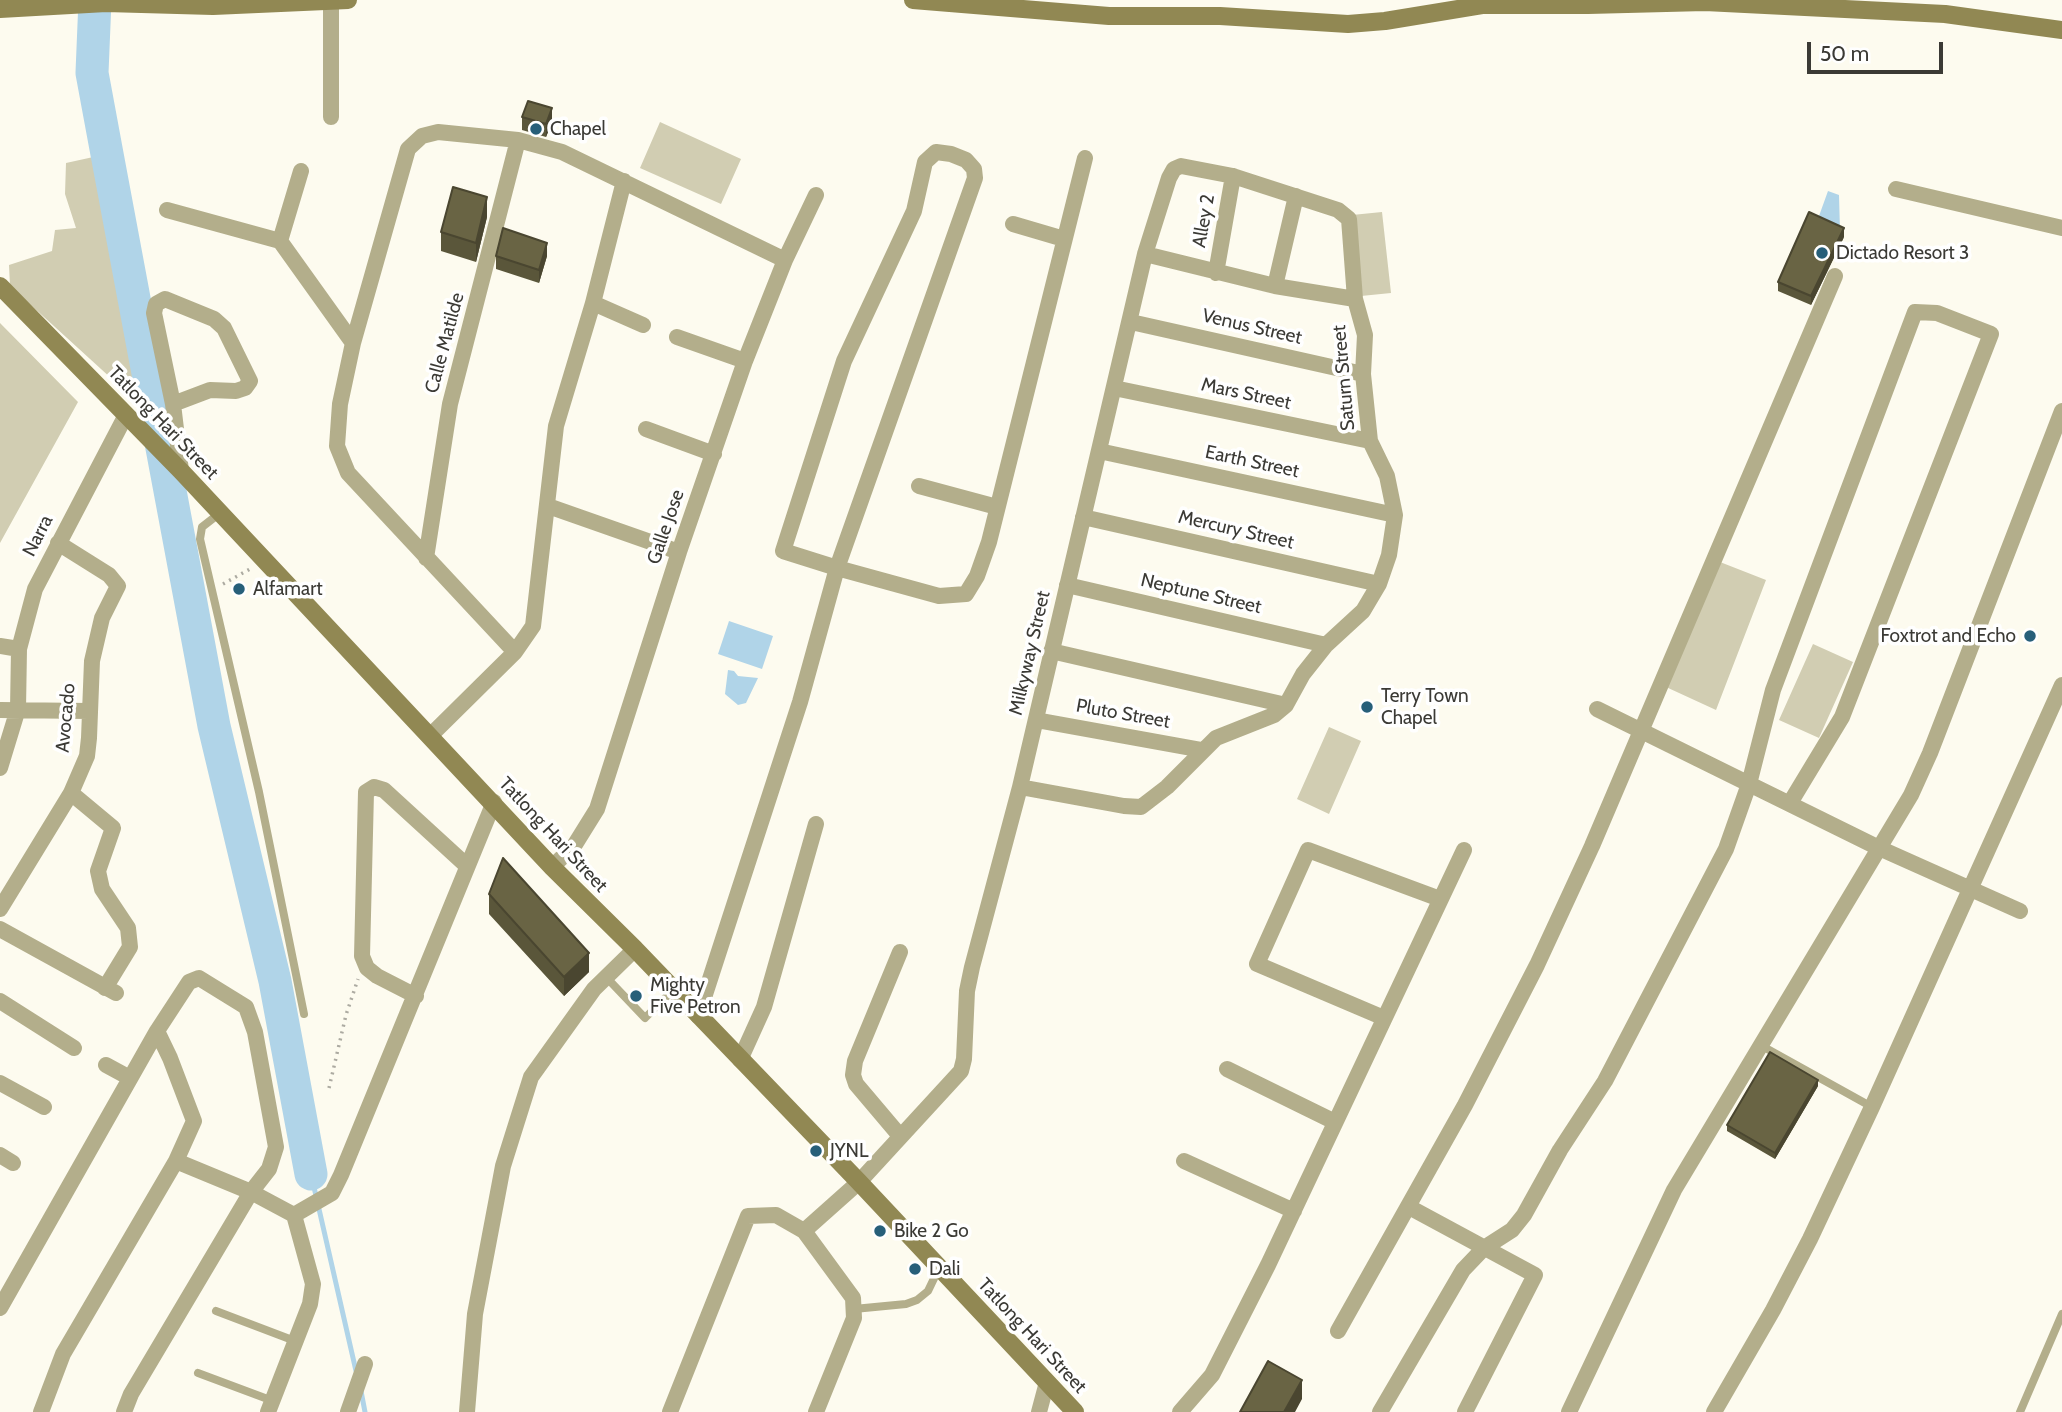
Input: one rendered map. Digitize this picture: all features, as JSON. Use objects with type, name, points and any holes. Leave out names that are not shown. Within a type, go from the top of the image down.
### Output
[{"type":"street","points":[[913,0],[1110,16],[1220,16],[1348,24],[1385,21],[1482,5],[1731,3],[1945,14],[2062,30]]},
{"type":"street","points":[[0,9],[106,3],[213,6],[340,1],[331,117]]},
{"type":"street","points":[[515,652],[348,473],[337,446],[340,404],[353,343],[408,149],[422,136],[438,132],[518,140],[562,152],[785,260]]},
{"type":"street","name":"Calle Matilde","points":[[426,558],[450,404],[518,140]]},
{"type":"street","points":[[698,1016],[800,702],[837,568],[975,178],[974,170],[966,160],[951,154],[936,152],[925,162],[914,211],[844,362],[783,551],[837,568],[939,596],[966,594],[977,576],[997,507],[1084,158]]},
{"type":"street","name":"Milkyway Street","points":[[804,1231],[859,1182],[961,1071],[967,991],[1020,787],[1145,254],[1174,169],[1181,166],[1233,176]]},
{"type":"street","points":[[280,241],[301,171]]},
{"type":"street","points":[[1233,176],[1338,210],[1349,219],[1356,299]]},
{"type":"street","name":"Alley 2","points":[[1216,273],[1233,176]]},
{"type":"street","points":[[430,736],[515,652],[533,626],[556,426],[593,303],[624,181]]},
{"type":"street","points":[[1896,189],[2062,228]]},
{"type":"street","name":"Galle Jose","points":[[552,867],[574,846],[597,808],[679,552],[746,361],[785,260],[816,195]]},
{"type":"street","points":[[1275,286],[1296,196]]},
{"type":"street","points":[[167,210],[280,241],[353,343]]},
{"type":"street","points":[[1013,224],[1064,239]]},
{"type":"street","name":"Saturn Street","points":[[1145,254],[1275,286],[1356,299],[1366,335],[1363,374],[1370,441],[1387,476],[1395,515],[1389,555],[1379,584],[1363,611],[1326,645],[1303,674],[1286,705]]},
{"type":"street","points":[[1338,1331],[1465,1105],[1538,965],[1592,846],[1835,276]]},
{"type":"street","name":"Tatlong Hari Street","points":[[0,286],[220,513],[552,867],[635,949],[859,1182],[1075,1412]]},
{"type":"street","points":[[173,404],[210,390],[236,391],[246,388],[250,381],[224,328],[214,319],[165,299],[156,304],[154,313],[173,404],[174,465]]},
{"type":"street","points":[[593,303],[643,325]]},
{"type":"street","points":[[1380,1412],[1463,1270],[1484,1248],[1512,1230],[1524,1215],[1560,1150],[1605,1081],[1726,849],[1749,784],[1773,690],[1915,312],[1937,313],[1991,334],[1842,717],[1790,803]]},
{"type":"street","name":"Venus Street","points":[[1131,322],[1363,374]]},
{"type":"street","points":[[677,338],[746,361]]},
{"type":"street","name":"Mars Street","points":[[1114,388],[1370,441]]},
{"type":"street","points":[[1569,1412],[1674,1190],[1911,795],[1930,753],[2062,411]]},
{"type":"street","name":"Narra","points":[[0,768],[18,709],[19,649],[35,589],[126,415]]},
{"type":"street","points":[[646,429],[714,454]]},
{"type":"street","name":"Earth Street","points":[[1099,451],[1395,515]]},
{"type":"street","points":[[919,486],[997,507]]},
{"type":"street","points":[[548,506],[679,552]]},
{"type":"street","name":"Mercury Street","points":[[1083,517],[1379,584]]},
{"type":"street","name":"Avocado","points":[[0,909],[71,793],[86,756],[92,661],[102,618],[118,586],[109,575],[58,543]]},
{"type":"street","name":"Neptune Street","points":[[1067,585],[1326,645]]},
{"type":"street","points":[[0,646],[19,649]]},
{"type":"street","points":[[1051,651],[1286,705]]},
{"type":"street","points":[[1714,1412],[1804,1251],[1872,1107],[2062,685]]},
{"type":"street","points":[[1020,787],[1141,807],[1183,772],[1216,738],[1274,715],[1286,705]]},
{"type":"street","points":[[1597,709],[1879,848],[2020,911]]},
{"type":"street","points":[[0,710],[89,711]]},
{"type":"street","name":"Pluto Street","points":[[1036,720],[1202,750]]},
{"type":"street","points":[[416,996],[377,976],[367,968],[362,956],[366,792],[374,787],[384,790],[467,866]]},
{"type":"street","points":[[0,929],[111,990],[130,947],[128,928],[102,888],[98,871],[113,828],[71,793]]},
{"type":"street","points":[[300,1212],[332,1193],[494,803]]},
{"type":"street","points":[[740,1060],[764,1007],[816,824]]},
{"type":"street","points":[[1180,1412],[1213,1375],[1294,1211],[1464,849]]},
{"type":"street","points":[[1384,1018],[1256,964],[1308,850],[1440,899]]},
{"type":"street","points":[[467,1412],[475,1314],[500,1179],[531,1077],[594,989],[635,949]]},
{"type":"street","points":[[900,953],[855,1061],[853,1074],[856,1084],[900,1136]]},
{"type":"street","points":[[0,1308],[157,1031],[189,982],[199,978],[246,1007],[255,1032],[276,1147],[269,1169],[251,1192],[131,1394],[124,1412]]},
{"type":"street","points":[[0,1001],[74,1048]]},
{"type":"street","points":[[41,1412],[63,1354],[176,1161],[194,1121],[157,1031]]},
{"type":"street","points":[[106,1065],[130,1079]]},
{"type":"street","points":[[1227,1069],[1335,1122]]},
{"type":"street","points":[[0,1083],[44,1107]]},
{"type":"street","points":[[176,1161],[300,1212]]},
{"type":"street","points":[[1184,1161],[1294,1211]]},
{"type":"street","points":[[1409,1207],[1535,1275],[1465,1412]]},
{"type":"street","points":[[271,1406],[310,1304],[313,1284],[300,1212]]},
{"type":"street","points":[[670,1412],[748,1216],[776,1214],[804,1231],[853,1298],[854,1318],[816,1412]]},
{"type":"street","points":[[348,1412],[365,1364]]},
{"type":"street","points":[[1039,1412],[1047,1382]]},
{"type":"lane","points":[[220,513],[202,527],[200,539],[259,792],[304,1014]]},
{"type":"lane","points":[[606,977],[645,1018],[673,990]]},
{"type":"lane","points":[[1762,1046],[1872,1107]]},
{"type":"lane","points":[[854,1309],[896,1306],[917,1300],[928,1292],[939,1268]]},
{"type":"lane","points":[[216,1311],[295,1341]]},
{"type":"lane","points":[[2020,1412],[2062,1314]]},
{"type":"lane","points":[[198,1373],[271,1406]]},
{"type":"path","points":[[213,590],[264,560]]},
{"type":"path","points":[[329,1088],[349,1003],[357,979],[367,968]]},
{"type":"shaded area","points":[[660,122],[741,159],[721,204],[640,168]]},
{"type":"shaded area","points":[[107,154],[158,421],[10,286],[9,265],[52,251],[55,230],[76,228],[65,194],[66,163]]},
{"type":"shaded area","points":[[1382,212],[1391,293],[1361,296],[1352,215]]},
{"type":"shaded area","points":[[0,323],[78,402],[0,543]]},
{"type":"shaded area","points":[[1720,562],[1766,580],[1716,710],[1666,687]]},
{"type":"shaded area","points":[[1813,644],[1853,662],[1819,738],[1779,720]]},
{"type":"shaded area","points":[[1329,727],[1361,741],[1329,814],[1297,799]]},
{"type":"water","points":[[1828,191],[1839,195],[1840,231],[1819,216]]},
{"type":"water","points":[[729,621],[773,636],[762,669],[718,654]]},
{"type":"water","points":[[728,670],[734,671],[738,676],[758,678],[746,703],[738,705],[725,694]]},
{"type":"building","points":[[528,101],[552,108],[546,124],[522,117]]},
{"type":"building","points":[[453,187],[487,197],[476,243],[441,232]]},
{"type":"building","points":[[1809,212],[1844,228],[1811,296],[1778,282]]},
{"type":"building","points":[[503,228],[547,243],[539,270],[496,256]]},
{"type":"building","points":[[503,858],[589,953],[564,977],[489,894]]},
{"type":"building","points":[[1770,1052],[1818,1080],[1775,1153],[1727,1125]]},
{"type":"building","points":[[1268,1361],[1302,1380],[1284,1412],[1240,1412]]},
{"type":"waterway","points":[[95,0],[92,73],[214,726],[275,981],[311,1174]]},
{"type":"waterway","points":[[311,1174],[356,1371]]},
{"type":"waterway","points":[[361,1391],[365,1412]]},
{"type":"place","name":"Chapel","points":[[536,129]]},
{"type":"place","name":"Dictado Resort 3","points":[[1822,253]]},
{"type":"place","name":"Alfamart","points":[[239,589]]},
{"type":"place","name":"Foxtrot and Echo","points":[[2030,636]]},
{"type":"place","name":"Terry Town Chapel","points":[[1367,707]]},
{"type":"place","name":"Mighty Five Petron","points":[[636,996]]},
{"type":"place","name":"JYNL","points":[[816,1151]]},
{"type":"place","name":"Bike 2 Go","points":[[880,1231]]},
{"type":"place","name":"Dali","points":[[915,1269]]}]
